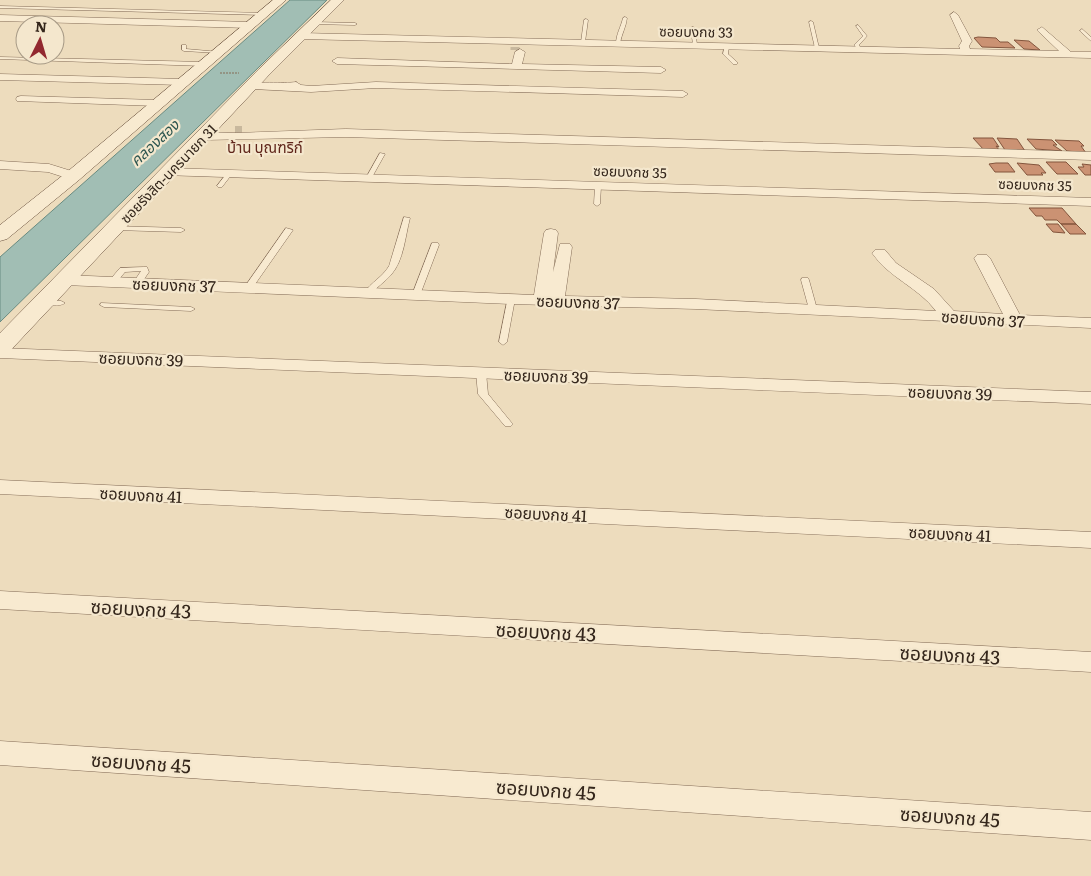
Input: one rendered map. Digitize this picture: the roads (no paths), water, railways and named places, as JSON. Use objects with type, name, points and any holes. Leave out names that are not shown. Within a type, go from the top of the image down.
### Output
[{"type":"street","points":[[0,234],[73,176],[280,0]]},
{"type":"street","name":"ซอยรังสิต-นครนายก 31","points":[[0,347],[52,302],[65,280],[205,133],[249,80],[301,36],[338,0]]},
{"type":"street","points":[[954,15],[967,41],[964,46],[966,52]]},
{"type":"street","points":[[0,18],[206,23],[255,20]]},
{"type":"street","points":[[1042,30],[1068,54]]},
{"type":"street","name":"ซอยบงกช 33","points":[[301,36],[522,47],[583,42],[1091,55]]},
{"type":"street","points":[[516,66],[522,47]]},
{"type":"street","points":[[336,61],[660,70]]},
{"type":"street","points":[[0,77],[182,82]]},
{"type":"street","points":[[249,80],[301,89],[376,85],[683,94]]},
{"type":"street","points":[[21,99],[157,103]]},
{"type":"street","points":[[205,133],[346,133],[1091,156]]},
{"type":"street","points":[[0,165],[49,168],[73,176]]},
{"type":"street","name":"ซอยบงกช 35","points":[[168,172],[1091,202]]},
{"type":"street","points":[[548,300],[551,233]]},
{"type":"street","points":[[548,300],[565,247]]},
{"type":"street","points":[[880,253],[886,264],[913,280],[938,301],[948,315]]},
{"type":"street","points":[[982,258],[1015,320]]},
{"type":"street","name":"ซอยบงกช 37","points":[[65,280],[813,309],[1091,323]]},
{"type":"street","name":"ซอยบงกช 39","points":[[0,353],[1091,398]]},
{"type":"street","name":"ซอยบงกช 41","points":[[0,487],[1091,540]]},
{"type":"street","name":"ซอยบงกช 43","points":[[0,600],[1091,662]]},
{"type":"street","name":"ซอยบงกช 45","points":[[0,753],[1091,826]]},
{"type":"lane","points":[[0,7],[255,20]]},
{"type":"lane","points":[[618,43],[620,30],[624,25],[625,18]]},
{"type":"lane","points":[[583,42],[586,20]]},
{"type":"lane","points":[[811,22],[817,48]]},
{"type":"lane","points":[[314,23],[355,24]]},
{"type":"lane","points":[[858,26],[865,36],[857,42],[856,45],[859,49]]},
{"type":"lane","points":[[693,28],[695,45]]},
{"type":"lane","points":[[1082,30],[1091,40]]},
{"type":"lane","points":[[184,46],[184,50],[218,52]]},
{"type":"lane","points":[[727,46],[725,54],[735,63]]},
{"type":"lane","points":[[0,58],[204,64]]},
{"type":"lane","points":[[369,178],[382,154]]},
{"type":"lane","points":[[220,186],[229,174]]},
{"type":"lane","points":[[597,204],[598,186]]},
{"type":"lane","points":[[368,293],[374,283],[389,273],[393,266],[406,218]]},
{"type":"lane","points":[[115,228],[181,230]]},
{"type":"lane","points":[[248,288],[289,230]]},
{"type":"lane","points":[[416,294],[435,246]]},
{"type":"lane","points":[[805,280],[813,309]]},
{"type":"lane","points":[[503,342],[511,298]]},
{"type":"lane","points":[[104,305],[191,309]]},
{"type":"lane","points":[[482,373],[483,394],[508,424]]},
{"type":"water","name":"คลองสอง","points":[[290,0],[327,0],[0,322],[0,257]]},
{"type":"tunnel","points":[[235,132],[242,132]]},
{"type":"district","name":"บ้าน บุณฑริก์","points":[[265,146]]}]
